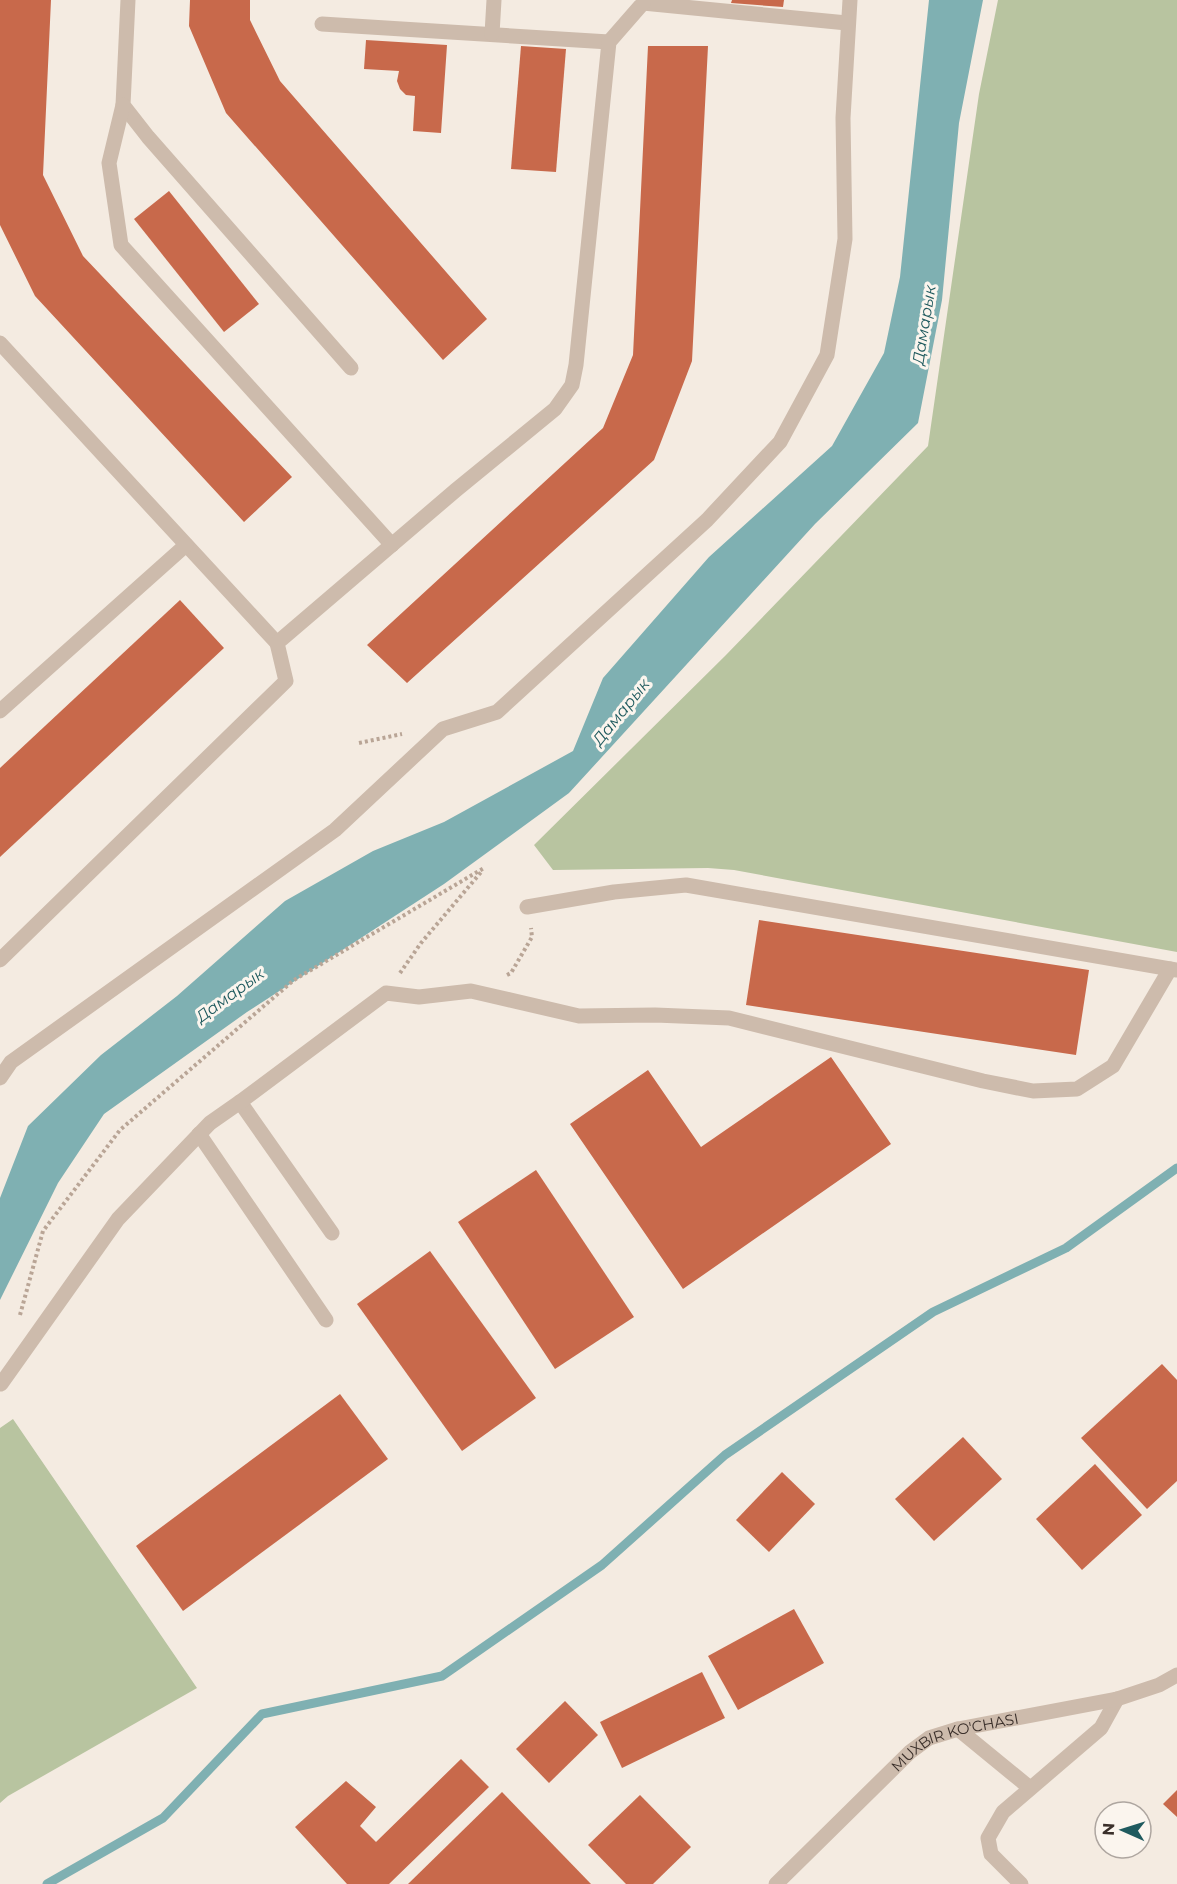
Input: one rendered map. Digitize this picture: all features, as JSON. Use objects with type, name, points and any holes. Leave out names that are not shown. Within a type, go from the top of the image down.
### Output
[{"type":"street","points":[[128,0],[123,105],[109,164],[121,245],[392,545]]},
{"type":"street","points":[[492,34],[494,0]]},
{"type":"street","points":[[0,1078],[11,1062],[335,830],[443,729],[497,712],[707,520],[780,442],[827,355],[845,239],[843,118],[850,0]]},
{"type":"street","points":[[277,643],[555,410],[572,385],[576,365],[609,42],[643,2],[847,23]]},
{"type":"street","points":[[322,24],[609,42]]},
{"type":"street","points":[[123,105],[148,137],[351,368]]},
{"type":"street","points":[[0,343],[277,643],[286,681],[0,960]]},
{"type":"street","points":[[0,711],[186,545]]},
{"type":"street","points":[[1,1384],[118,1219],[199,1134],[210,1123],[386,993],[419,997],[471,991],[579,1016],[655,1015],[729,1018],[983,1081],[1033,1091],[1077,1089],[1113,1066],[1173,970],[686,885],[614,892],[527,907]]},
{"type":"street","points":[[240,1102],[332,1233]]},
{"type":"street","points":[[199,1134],[326,1320]]},
{"type":"street","name":"MUXBIR KO'CHASI","points":[[776,1884],[910,1752],[929,1738],[958,1729],[1118,1699],[1159,1685],[1177,1675]]},
{"type":"street","points":[[1021,1884],[991,1854],[988,1838],[1003,1812],[1101,1728],[1118,1699]]},
{"type":"street","points":[[958,1729],[1030,1788]]},
{"type":"path","points":[[19,1319],[43,1231],[120,1130],[294,980],[484,868],[422,943],[386,993]]},
{"type":"path","points":[[471,991],[511,973],[532,937],[527,907]]},
{"type":"green space","points":[[998,0],[1177,0],[1177,952],[734,870],[708,868],[553,870],[534,845],[725,656],[928,446],[979,94]]},
{"type":"green space","points":[[13,1419],[197,1688],[8,1796],[0,1803],[0,1428]]},
{"type":"water","name":"Дамарык","points":[[929,0],[983,0],[959,123],[942,300],[918,423],[815,524],[569,793],[444,884],[247,1012],[104,1114],[58,1183],[0,1300],[0,1198],[28,1126],[101,1055],[177,996],[285,901],[373,851],[444,822],[573,751],[603,678],[709,557],[832,446],[884,353],[900,277]]},
{"type":"building","points":[[0,0],[51,0],[43,175],[83,256],[292,477],[244,522],[35,296],[0,225]]},
{"type":"building","points":[[190,0],[250,0],[250,20],[280,81],[487,319],[443,360],[226,113],[189,26]]},
{"type":"building","points":[[732,0],[784,0],[783,7],[731,3]]},
{"type":"building","points":[[366,40],[447,45],[441,133],[413,131],[415,96],[406,95],[400,89],[397,81],[399,71],[364,69]]},
{"type":"building","points":[[521,46],[566,49],[556,172],[511,169]]},
{"type":"building","points":[[648,46],[708,46],[692,361],[654,460],[407,683],[367,645],[603,428],[633,355]]},
{"type":"building","points":[[169,191],[259,304],[224,332],[134,219]]},
{"type":"building","points":[[180,600],[224,648],[0,857],[0,768]]},
{"type":"building","points":[[759,920],[1089,970],[1076,1055],[746,1005]]},
{"type":"building","points":[[831,1057],[891,1144],[683,1289],[570,1124],[648,1070],[701,1147]]},
{"type":"building","points":[[536,1170],[634,1317],[555,1369],[458,1222]]},
{"type":"building","points":[[430,1251],[536,1398],[462,1451],[357,1304]]},
{"type":"building","points":[[1162,1364],[1177,1380],[1177,1481],[1147,1509],[1081,1438]]},
{"type":"building","points":[[340,1394],[388,1459],[183,1611],[136,1546]]},
{"type":"building","points":[[963,1437],[1002,1479],[934,1541],[895,1499]]},
{"type":"building","points":[[1095,1464],[1142,1515],[1082,1570],[1036,1519]]},
{"type":"building","points":[[782,1472],[815,1504],[769,1552],[736,1520]]},
{"type":"building","points":[[794,1609],[824,1663],[738,1710],[708,1656]]},
{"type":"building","points":[[702,1672],[725,1718],[622,1768],[600,1722]]},
{"type":"building","points":[[565,1701],[598,1735],[549,1783],[516,1749]]},
{"type":"building","points":[[461,1759],[489,1787],[389,1884],[347,1884],[295,1827],[346,1781],[376,1807],[360,1826],[376,1842]]},
{"type":"building","points":[[1177,1790],[1177,1817],[1163,1804]]},
{"type":"building","points":[[502,1792],[591,1884],[408,1884]]},
{"type":"building","points":[[640,1795],[691,1847],[653,1884],[626,1884],[588,1845]]},
{"type":"waterway","points":[[47,1884],[163,1818],[262,1714],[442,1676],[602,1565],[725,1455],[933,1312],[1066,1248],[1177,1168]]}]
